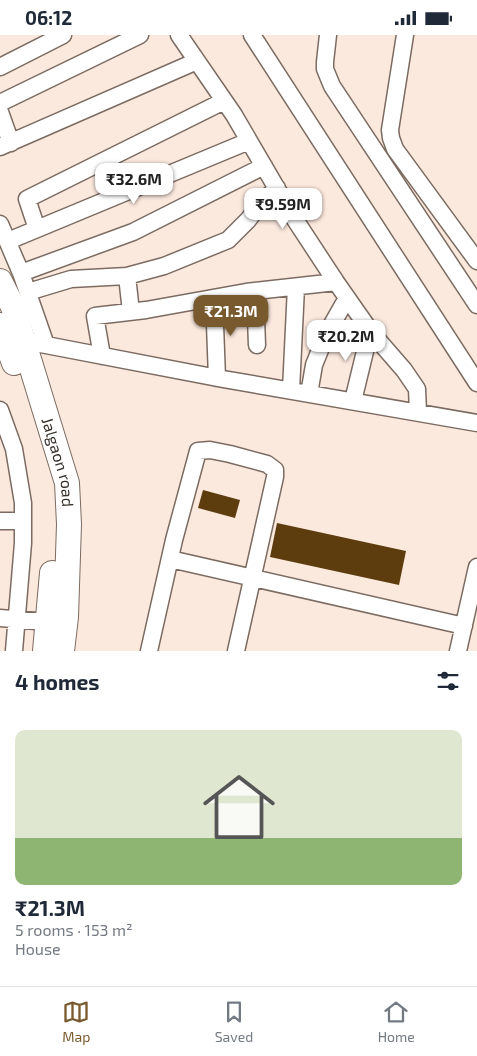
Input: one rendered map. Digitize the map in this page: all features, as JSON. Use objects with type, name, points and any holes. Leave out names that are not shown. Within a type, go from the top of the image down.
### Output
[{"type":"highway","name":"Jalgaon road","points":[[11,277],[13,307],[19,338],[67,483],[69,524],[57,621],[45,651]]},
{"type":"highway","name":"Jalgaon road","points":[[57,621],[62,651]]},
{"type":"street","points":[[0,67],[63,35]]},
{"type":"street","points":[[0,103],[140,35]]},
{"type":"street","points":[[179,35],[224,101],[294,218],[336,282],[371,332],[404,370],[417,389],[418,412]]},
{"type":"street","points":[[252,35],[477,383]]},
{"type":"street","points":[[328,35],[325,69],[332,86],[477,305]]},
{"type":"street","points":[[405,35],[390,130],[391,139],[395,149],[477,261]]},
{"type":"street","points":[[0,112],[5,145],[197,61]]},
{"type":"street","points":[[37,229],[27,199],[224,101]]},
{"type":"street","points":[[8,241],[249,141]]},
{"type":"street","points":[[11,277],[133,232],[264,166]]},
{"type":"street","points":[[28,293],[70,279],[127,276],[164,266],[228,241],[262,202],[277,188]]},
{"type":"street","points":[[0,224],[8,241],[11,277],[28,293]]},
{"type":"street","points":[[127,276],[131,312]]},
{"type":"street","points":[[102,356],[95,316],[131,312],[255,291],[336,282]]},
{"type":"street","points":[[291,391],[296,287]]},
{"type":"street","points":[[255,291],[257,345]]},
{"type":"street","points":[[28,293],[19,338],[217,378],[477,423]]},
{"type":"street","points":[[214,298],[217,378]]},
{"type":"street","points":[[309,394],[314,365],[326,335],[347,298]]},
{"type":"street","points":[[353,401],[371,332]]},
{"type":"street","points":[[0,410],[14,449],[23,503],[14,651]]},
{"type":"street","points":[[149,651],[198,451],[210,450],[230,453],[267,464],[275,470],[236,651]]},
{"type":"street","points":[[0,521],[23,521]]},
{"type":"street","points":[[170,559],[464,627]]},
{"type":"street","points":[[458,651],[477,567]]},
{"type":"street","points":[[0,618],[57,621]]},
{"type":"building","points":[[203,490],[240,500],[235,518],[198,508]]},
{"type":"building","points":[[277,523],[406,551],[399,585],[270,557]]}]
